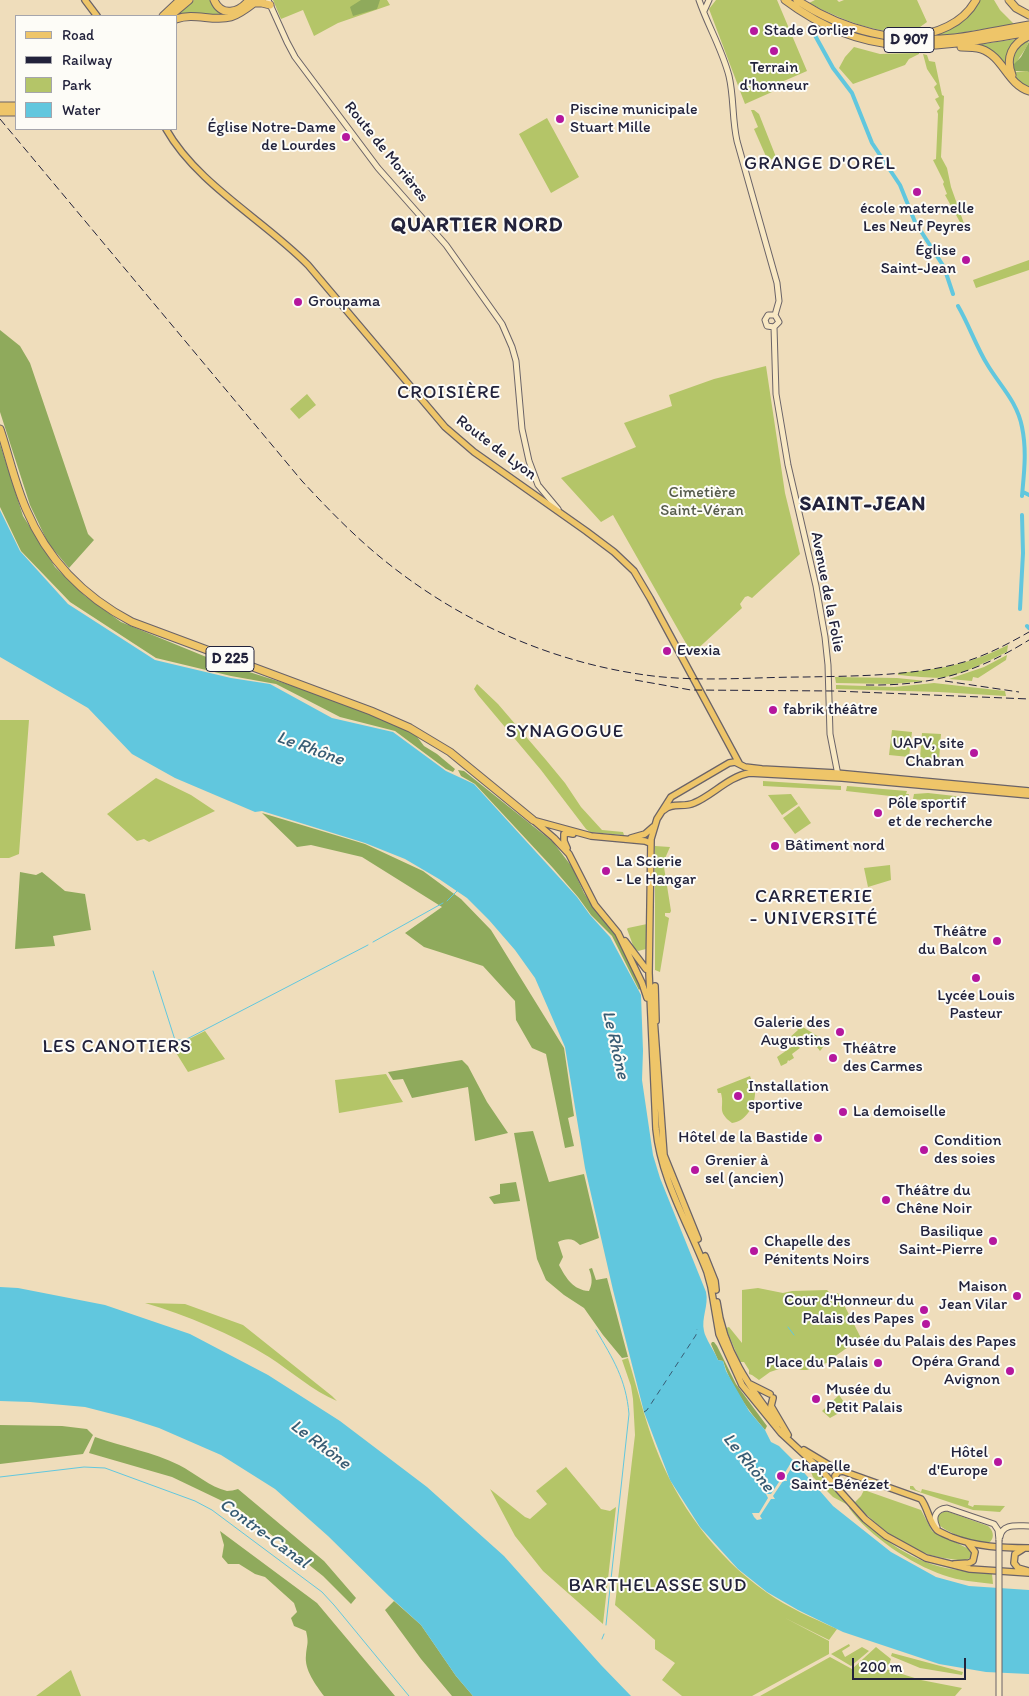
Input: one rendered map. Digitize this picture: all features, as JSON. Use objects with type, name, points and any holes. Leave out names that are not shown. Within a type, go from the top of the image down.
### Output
[{"type":"highway","points":[[171,13],[174,0]]},
{"type":"highway","points":[[171,13],[180,0]]},
{"type":"highway","points":[[171,13],[189,0]]},
{"type":"highway","points":[[214,0],[218,8],[226,12],[238,9],[253,1],[269,3]]},
{"type":"highway","name":"D 907","points":[[785,0],[813,19],[846,34],[886,44],[925,47],[1029,34]]},
{"type":"highway","name":"D 907","points":[[798,0],[835,21],[867,32],[895,38],[930,40],[955,38],[1029,25]]},
{"type":"highway","points":[[867,32],[912,36],[936,31],[956,21],[976,0]]},
{"type":"highway","points":[[1009,0],[1016,8],[1029,15]]},
{"type":"highway","points":[[171,13],[188,16],[230,17],[253,1]]},
{"type":"highway","points":[[1029,34],[1014,47],[1008,64],[1014,79],[1029,90]]},
{"type":"highway","points":[[925,47],[933,49],[960,47],[982,49],[996,59],[1015,83],[1029,90]]},
{"type":"highway","points":[[0,106],[15,106]]},
{"type":"highway","points":[[0,112],[15,112]]},
{"type":"highway","name":"D 225","points":[[0,429],[26,509],[35,529],[60,566],[100,603],[132,622],[371,711],[410,728],[450,752],[534,820]]},
{"type":"main road","points":[[84,0],[97,15]]},
{"type":"main road","points":[[699,0],[723,55],[731,88],[733,126],[777,283],[779,301],[776,315],[779,322],[774,328],[768,326],[765,320],[768,315],[776,315]]},
{"type":"main road","points":[[704,11],[709,0]]},
{"type":"main road","name":"Route de Morières","points":[[269,3],[295,57],[384,175],[442,239],[502,324],[516,361],[523,436],[529,461],[538,485],[562,514]]},
{"type":"main road","name":"Route de Lyon","points":[[167,130],[200,173],[293,250],[308,265],[444,427],[474,452],[609,548],[629,565],[639,577],[743,770],[750,773]]},
{"type":"main road","name":"Avenue de la Folie","points":[[774,328],[776,394],[788,465],[816,586],[826,645],[830,734],[836,773]]},
{"type":"main road","points":[[534,494],[538,485]]},
{"type":"main road","name":"Route de Lyon","points":[[725,736],[731,759],[729,763]]},
{"type":"main road","points":[[1029,795],[959,786],[729,763],[676,792],[666,802],[654,826],[650,844],[651,914],[647,971],[660,1142],[667,1177],[708,1272],[719,1334],[737,1378],[761,1410],[821,1470],[865,1519],[891,1539],[915,1553],[947,1564],[970,1569],[1029,1572]]},
{"type":"main road","points":[[736,778],[742,765]]},
{"type":"main road","points":[[1027,1548],[999,1548],[968,1543],[940,1532],[934,1526],[925,1505],[920,1499],[834,1468],[818,1460],[798,1448],[746,1382],[736,1364],[719,1316],[713,1275],[665,1160],[660,1142],[652,989],[654,838],[660,818],[668,806],[695,803],[736,778],[750,773],[1029,791]]},
{"type":"main road","points":[[829,777],[836,773]]},
{"type":"main road","points":[[836,773],[842,778]]},
{"type":"main road","points":[[679,804],[678,795],[686,788]]},
{"type":"main road","points":[[534,820],[584,834],[645,841],[650,844]]},
{"type":"main road","name":"D 225","points":[[534,820],[569,854],[595,906],[613,926],[622,943]]},
{"type":"main road","points":[[626,839],[642,835],[654,826]]},
{"type":"main road","points":[[569,854],[564,841],[564,834],[581,836],[584,834]]},
{"type":"main road","points":[[591,897],[610,918],[647,971]]},
{"type":"main road","points":[[622,943],[639,970],[643,973],[651,970],[653,962]]},
{"type":"main road","points":[[622,943],[645,990],[651,1017]]},
{"type":"main road","points":[[656,986],[656,1040]]},
{"type":"main road","points":[[746,1382],[772,1396]]},
{"type":"main road","points":[[749,1395],[761,1401]]},
{"type":"main road","points":[[761,1401],[772,1396]]},
{"type":"main road","points":[[772,1396],[770,1404],[772,1409],[788,1435]]},
{"type":"main road","points":[[761,1401],[761,1410]]},
{"type":"main road","points":[[834,1468],[833,1476],[844,1496]]},
{"type":"main road","points":[[836,1482],[836,1475],[843,1471]]},
{"type":"main road","points":[[945,1534],[937,1527],[934,1519],[939,1510],[947,1508],[994,1524],[998,1533],[1000,1696]]},
{"type":"main road","points":[[999,1540],[1004,1528],[1029,1526]]},
{"type":"main road","points":[[947,1564],[969,1563],[973,1561],[975,1552],[968,1543]]},
{"type":"main road","points":[[1027,1548],[1017,1552],[1013,1560],[1018,1568],[1029,1572]]},
{"type":"green space","points":[[194,0],[212,0],[234,14],[226,16],[179,16],[178,13]]},
{"type":"green space","points":[[273,0],[387,0],[390,5],[338,23],[314,36],[303,10],[281,19]]},
{"type":"green space","points":[[361,0],[380,0],[377,9],[353,16],[350,7]]},
{"type":"green space","name":"Stade Gorlier","points":[[716,0],[777,0],[807,71],[770,87],[772,92],[745,104],[709,9]]},
{"type":"green space","points":[[815,0],[837,0],[839,2],[844,0],[917,0],[927,22],[920,27],[919,33],[890,32],[862,26],[835,16],[809,3]]},
{"type":"green space","points":[[978,0],[994,0],[1000,10],[1014,24],[931,36],[940,33]]},
{"type":"green space","points":[[1029,38],[1027,47],[1017,61],[1016,72],[1029,72],[1029,88],[1016,81],[1012,73],[1011,57],[1014,50]]},
{"type":"green space","points":[[1016,39],[1017,41],[1006,66],[977,45]]},
{"type":"green space","points":[[1029,42],[1029,72],[1014,71],[1012,66],[1021,57]]},
{"type":"green space","points":[[854,47],[880,54],[919,54],[909,59],[905,65],[853,84],[839,68],[845,57]]},
{"type":"green space","points":[[923,54],[927,55],[929,61],[935,62],[942,95],[944,96],[941,157],[947,168],[966,233],[945,195],[947,194],[944,182],[933,160],[936,159],[937,111],[940,108],[935,99],[939,97],[934,87],[937,84],[927,69]]},
{"type":"green space","points":[[751,110],[759,114],[776,157],[768,161],[754,129],[758,127]]},
{"type":"green space","points":[[547,118],[579,177],[551,193],[519,134]]},
{"type":"green space","points":[[1029,260],[1029,270],[976,288],[973,280]]},
{"type":"green space","points":[[0,330],[20,346],[30,363],[88,534],[94,540],[69,568],[48,543],[30,505],[0,412]]},
{"type":"green space","name":"Cimetière Saint-Véran","points":[[766,366],[785,493],[800,554],[752,598],[745,597],[740,604],[742,608],[692,654],[613,515],[601,522],[561,478],[636,447],[624,423],[672,406],[669,395],[714,379]]},
{"type":"green space","points":[[307,394],[316,405],[299,419],[290,409]]},
{"type":"green space","points":[[0,444],[23,516],[55,567],[85,596],[121,622],[221,663],[388,720],[415,734],[424,746],[455,769],[453,772],[446,769],[395,731],[340,717],[276,684],[231,676],[156,658],[70,602],[21,551],[0,507]]},
{"type":"green space","points":[[1008,645],[1007,652],[961,673],[935,678],[898,675],[898,673],[941,668],[967,662]]},
{"type":"green space","points":[[1007,655],[1006,660],[978,678],[973,677],[972,681],[949,679],[984,667]]},
{"type":"green space","points":[[835,677],[897,678],[926,681],[891,684],[836,683]]},
{"type":"green space","points":[[934,683],[1005,691],[1006,696],[836,689],[836,685],[894,687]]},
{"type":"green space","points":[[477,684],[498,704],[546,760],[565,783],[581,807],[602,830],[623,832],[624,835],[590,832],[586,829],[541,770],[478,695],[474,689]]},
{"type":"green space","points":[[0,720],[29,720],[19,854],[9,858],[0,858]]},
{"type":"green space","points":[[892,730],[912,732],[909,757],[889,755]]},
{"type":"green space","points":[[922,733],[941,734],[939,760],[920,758]]},
{"type":"green space","points":[[458,770],[464,771],[553,842],[572,867],[593,907],[614,929],[639,982],[641,988],[639,990],[612,936],[591,915],[553,868],[475,784],[461,776]]},
{"type":"green space","points":[[156,778],[191,795],[215,811],[149,842],[144,839],[137,841],[107,814]]},
{"type":"green space","points":[[763,781],[841,786],[841,790],[763,786]]},
{"type":"green space","points":[[847,786],[907,791],[906,794],[909,794],[908,798],[846,791]]},
{"type":"green space","points":[[928,793],[968,798],[966,805],[913,799],[914,794]]},
{"type":"green space","points":[[791,794],[798,804],[782,815],[768,795]]},
{"type":"green space","points":[[799,806],[811,823],[795,834],[783,818]]},
{"type":"green space","points":[[262,813],[365,844],[423,871],[461,899],[491,930],[564,1048],[574,1116],[568,1118],[574,1146],[565,1148],[546,1054],[532,1048],[516,1020],[515,1001],[483,966],[424,947],[405,933],[442,907],[362,857],[311,845],[297,847]]},
{"type":"green space","points":[[655,846],[670,847],[663,863],[661,863],[661,867],[664,867],[671,911],[670,913],[665,913],[665,916],[669,918],[660,972],[655,970]]},
{"type":"green space","points":[[890,865],[891,880],[868,887],[864,868]]},
{"type":"green space","points":[[20,872],[36,875],[42,872],[65,891],[85,894],[91,930],[53,936],[55,946],[15,949]]},
{"type":"green space","points":[[647,924],[646,949],[638,951],[634,948],[627,929]]},
{"type":"green space","points":[[798,1024],[827,1042],[820,1051],[807,1034],[804,1034],[796,1043],[800,1048],[792,1054],[794,1058],[781,1066],[777,1057],[793,1046],[788,1039],[798,1030],[795,1026]]},
{"type":"green space","points":[[205,1031],[225,1059],[188,1072],[170,1043],[185,1041]]},
{"type":"green space","points":[[462,1060],[468,1066],[487,1102],[508,1133],[475,1141],[468,1087],[412,1098],[403,1079],[393,1080],[388,1072]]},
{"type":"green space","points":[[386,1074],[403,1102],[339,1113],[335,1080]]},
{"type":"green space","name":"Installation sportive","points":[[750,1076],[755,1091],[752,1107],[746,1116],[732,1123],[724,1115],[721,1093],[718,1093],[717,1089]]},
{"type":"green space","points":[[533,1131],[549,1182],[584,1174],[599,1238],[580,1245],[570,1239],[558,1242],[563,1257],[559,1265],[574,1286],[583,1290],[589,1291],[591,1285],[589,1269],[592,1268],[596,1280],[607,1278],[628,1357],[622,1358],[584,1308],[546,1280],[537,1259],[514,1133]]},
{"type":"green space","points":[[516,1182],[520,1201],[494,1204],[489,1197],[500,1194],[500,1184]]},
{"type":"green space","points":[[758,1288],[783,1293],[827,1290],[832,1295],[838,1293],[861,1338],[834,1357],[832,1361],[807,1370],[791,1366],[779,1369],[770,1372],[759,1380],[749,1374],[749,1370],[744,1362],[740,1362],[726,1328],[729,1327],[742,1343],[742,1290]]},
{"type":"green space","points":[[145,1303],[185,1304],[243,1325],[337,1401],[319,1392],[269,1357],[240,1341],[192,1319]]},
{"type":"green space","points":[[712,1342],[717,1346],[736,1384],[767,1426],[765,1430],[735,1389],[723,1361],[718,1360],[711,1344]]},
{"type":"green space","points":[[628,1358],[655,1446],[674,1488],[700,1527],[714,1545],[747,1578],[774,1598],[837,1629],[829,1640],[785,1618],[829,1641],[829,1654],[752,1696],[682,1696],[662,1680],[675,1663],[655,1649],[655,1640],[615,1605],[635,1435],[631,1386],[622,1360]]},
{"type":"green space","points":[[839,1395],[848,1408],[830,1418],[822,1411]]},
{"type":"green space","points":[[0,1425],[62,1426],[87,1429],[93,1435],[83,1454],[0,1464]]},
{"type":"green space","points":[[95,1437],[169,1460],[221,1489],[227,1491],[238,1489],[324,1561],[356,1598],[351,1604],[323,1576],[239,1509],[172,1477],[89,1453]]},
{"type":"green space","points":[[806,1459],[848,1505],[833,1497],[813,1477]]},
{"type":"green space","points":[[566,1467],[601,1509],[610,1511],[616,1507],[603,1624],[543,1571],[515,1536],[490,1489],[530,1519],[547,1504],[536,1491]]},
{"type":"green space","points":[[910,1486],[921,1492],[922,1489],[969,1501],[968,1505],[973,1507],[974,1505],[1005,1506],[1000,1512],[973,1510],[910,1489]]},
{"type":"green space","points":[[864,1490],[921,1510],[932,1531],[967,1548],[972,1555],[970,1558],[963,1560],[936,1557],[898,1540],[875,1523],[854,1503]]},
{"type":"green space","points":[[849,1507],[870,1527],[906,1553],[946,1568],[992,1574],[993,1584],[949,1577],[918,1564],[879,1539],[857,1518]]},
{"type":"green space","points":[[946,1511],[988,1526],[993,1534],[992,1540],[990,1542],[978,1542],[946,1530],[936,1520],[938,1515]]},
{"type":"green space","points":[[220,1531],[317,1603],[395,1696],[324,1696],[311,1677],[307,1666],[308,1641],[306,1631],[294,1626],[291,1618],[297,1612],[294,1603],[265,1577],[255,1574],[239,1564],[228,1564],[222,1557],[224,1545]]},
{"type":"green space","points":[[394,1601],[421,1625],[456,1676],[473,1696],[452,1696],[421,1659],[385,1610]]},
{"type":"green space","points":[[849,1644],[850,1646],[842,1651],[845,1657],[862,1647],[869,1651],[851,1666],[831,1654]]},
{"type":"green space","points":[[876,1647],[891,1659],[886,1669],[921,1680],[962,1688],[955,1696],[760,1696],[830,1657],[852,1669]]},
{"type":"green space","points":[[892,1653],[963,1672],[962,1675],[920,1668],[891,1656]]},
{"type":"green space","points":[[71,1670],[81,1696],[36,1696]]},
{"type":"water","name":"Le Rhône","points":[[0,510],[20,551],[68,604],[155,660],[231,678],[270,684],[332,718],[393,732],[446,771],[474,784],[577,897],[610,937],[641,995],[642,1080],[653,1155],[660,1178],[706,1292],[707,1302],[703,1326],[706,1337],[718,1360],[723,1361],[726,1371],[749,1411],[765,1430],[771,1442],[779,1446],[793,1460],[833,1506],[891,1552],[936,1577],[969,1586],[1029,1590],[1029,1674],[986,1672],[939,1664],[843,1632],[767,1592],[738,1569],[700,1527],[670,1480],[644,1412],[585,1168],[565,1047],[535,978],[515,950],[489,920],[467,898],[439,879],[405,859],[365,843],[262,811],[255,812],[175,778],[132,754],[88,708],[0,657]]},
{"type":"water","name":"Le Rhône","points":[[0,1287],[18,1288],[105,1305],[190,1334],[268,1375],[340,1421],[427,1487],[504,1556],[631,1696],[473,1696],[456,1676],[421,1625],[328,1536],[275,1489],[221,1455],[159,1428],[85,1407],[0,1401]]},
{"type":"pier","points":[[794,1458],[796,1460],[786,1477],[787,1481],[783,1481],[773,1496],[775,1499],[771,1499],[760,1516],[762,1519],[757,1520],[752,1513],[759,1513],[768,1498],[766,1494],[771,1494],[781,1479],[778,1474],[784,1474]]},
{"type":"waterway","points":[[812,30],[833,68],[852,93],[872,143],[900,185],[915,222],[944,267],[953,294]]},
{"type":"waterway","points":[[958,306],[983,357],[1012,401],[1020,418],[1025,453],[1022,496]]},
{"type":"waterway","points":[[1023,492],[1029,495]]},
{"type":"waterway","points":[[1020,609],[1023,553],[1022,515]]},
{"type":"waterway","points":[[447,901],[457,891]]},
{"type":"waterway","points":[[373,942],[443,903]]},
{"type":"waterway","points":[[153,971],[175,1040],[185,1040],[368,945]]},
{"type":"waterway","points":[[788,1327],[794,1335]]},
{"type":"waterway","points":[[596,1330],[622,1380],[629,1414],[606,1625]]},
{"type":"waterway","name":"Contre-Canal","points":[[0,1477],[84,1467],[105,1468],[195,1501],[212,1510],[322,1592],[409,1696]]},
{"type":"waterway","points":[[602,1639],[604,1634]]},
{"type":"ferry route","points":[[644,1412],[696,1335],[697,1329]]},
{"type":"railway","points":[[0,119],[302,481],[352,533],[385,561],[415,583],[478,621],[545,651],[581,662],[653,676],[691,679],[865,676],[906,673],[964,662],[997,649],[1029,632]]},
{"type":"railway","points":[[866,685],[911,683],[951,676],[989,662],[1029,640]]},
{"type":"railway","points":[[635,680],[691,690],[835,691],[1029,699]]},
{"type":"railway","points":[[945,681],[1019,692]]},
{"type":"place","name":"Stade Gorlier","points":[[754,31]]},
{"type":"place","name":"Terrain d'honneur","points":[[774,51]]},
{"type":"place","name":"Piscine municipale Stuart Mille","points":[[560,119]]},
{"type":"place","name":"Église Notre-Dame de Lourdes","points":[[346,137]]},
{"type":"place","name":"école maternelle Les Neuf Peyres","points":[[917,192]]},
{"type":"place","name":"Église Saint-Jean","points":[[966,260]]},
{"type":"place","name":"Groupama","points":[[298,302]]},
{"type":"place","name":"Evexia","points":[[667,651]]},
{"type":"place","name":"fabrik théâtre","points":[[773,710]]},
{"type":"place","name":"UAPV, site Chabran","points":[[974,753]]},
{"type":"place","name":"Pôle sportif et de recherche","points":[[878,813]]},
{"type":"place","name":"Bâtiment nord","points":[[775,846]]},
{"type":"place","name":"La Scierie - Le Hangar","points":[[606,871]]},
{"type":"place","name":"Théâtre du Balcon","points":[[997,941]]},
{"type":"place","name":"Lycée Louis Pasteur","points":[[976,978]]},
{"type":"place","name":"Galerie des Augustins","points":[[840,1032]]},
{"type":"place","name":"Théâtre des Carmes","points":[[833,1058]]},
{"type":"place","name":"Installation sportive","points":[[738,1096]]},
{"type":"place","name":"La demoiselle","points":[[843,1112]]},
{"type":"place","name":"Hôtel de la Bastide","points":[[818,1138]]},
{"type":"place","name":"Condition des soies","points":[[924,1150]]},
{"type":"place","name":"Grenier à sel (ancien)","points":[[695,1170]]},
{"type":"place","name":"Théâtre du Chêne Noir","points":[[886,1200]]},
{"type":"place","name":"Basilique Saint-Pierre","points":[[993,1241]]},
{"type":"place","name":"Chapelle des Pénitents Noirs","points":[[754,1251]]},
{"type":"place","name":"Maison Jean Vilar","points":[[1017,1296]]},
{"type":"place","name":"Cour d'Honneur du Palais des Papes","points":[[924,1310]]},
{"type":"place","name":"Musée du Palais des Papes","points":[[926,1324]]},
{"type":"place","name":"Place du Palais","points":[[878,1363]]},
{"type":"place","name":"Opéra Grand Avignon","points":[[1010,1371]]},
{"type":"place","name":"Musée du Petit Palais","points":[[816,1399]]},
{"type":"place","name":"Hôtel d'Europe","points":[[998,1462]]},
{"type":"place","name":"Chapelle Saint-Bénézet","points":[[781,1476]]},
{"type":"district","name":"GRANGE D'OREL","points":[[820,164]]},
{"type":"district","name":"QUARTIER NORD","points":[[477,226]]},
{"type":"district","name":"CROISIÈRE","points":[[449,393]]},
{"type":"district","name":"SAINT-JEAN","points":[[863,505]]},
{"type":"district","name":"SYNAGOGUE","points":[[565,732]]},
{"type":"district","name":"CARRETERIE - UNIVERSITÉ","points":[[814,908]]},
{"type":"district","name":"LES CANOTIERS","points":[[117,1047]]},
{"type":"district","name":"BARTHELASSE SUD","points":[[658,1586]]}]
